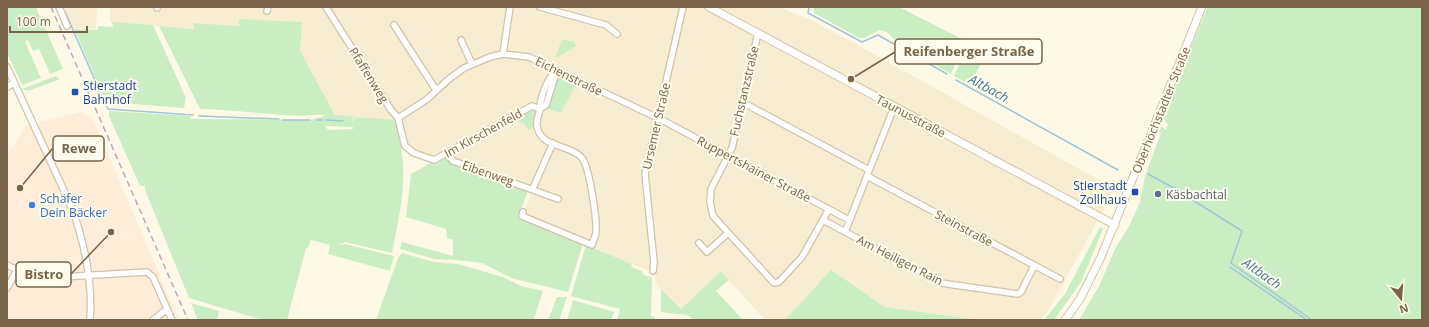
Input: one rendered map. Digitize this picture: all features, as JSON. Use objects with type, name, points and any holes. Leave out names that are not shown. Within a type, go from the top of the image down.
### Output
[{"type":"street","points":[[59,7],[67,26]]},
{"type":"street","name":"Pfaffenweg","points":[[326,7],[391,110],[398,118],[405,146]]},
{"type":"street","points":[[503,54],[510,7]]},
{"type":"street","points":[[540,7],[606,25],[617,34]]},
{"type":"street","name":"Ursemer Straße","points":[[653,271],[654,262],[645,179],[683,7]]},
{"type":"street","name":"Taunusstraße","points":[[709,7],[1115,225]]},
{"type":"street","name":"Oberhöchstadter Straße","points":[[1065,320],[1086,288],[1115,225],[1202,7]]},
{"type":"street","points":[[394,25],[436,90]]},
{"type":"street","name":"Fuchstanzstraße","points":[[758,34],[729,156],[711,189],[710,196],[713,216],[774,283],[779,282],[802,257],[829,209]]},
{"type":"street","points":[[460,40],[472,64]]},
{"type":"street","name":"Eichenstraße","points":[[398,118],[426,100],[453,76],[472,64],[503,54],[529,56],[658,118]]},
{"type":"street","points":[[7,67],[72,208],[84,246],[89,275],[90,320]]},
{"type":"street","points":[[523,212],[522,216],[592,245],[596,234],[594,212],[584,162],[574,152],[542,137],[537,128],[537,118],[540,108],[546,104],[557,69]]},
{"type":"street","points":[[7,87],[14,83]]},
{"type":"street","points":[[742,102],[870,170]]},
{"type":"street","name":"Im Kirschenfeld","points":[[405,146],[409,151],[430,160],[434,160],[532,106],[540,108]]},
{"type":"street","points":[[823,220],[845,232],[894,107]]},
{"type":"street","name":"Ruppertshainer Straße","points":[[658,118],[849,220]]},
{"type":"street","points":[[533,188],[553,143]]},
{"type":"street","name":"Eibenweg","points":[[447,153],[453,161],[533,188],[558,199]]},
{"type":"street","name":"Steinstraße","points":[[868,176],[1060,279]]},
{"type":"street","name":"Am Heiligen Rain","points":[[845,232],[943,284],[1018,294],[1021,292],[1034,266]]},
{"type":"street","points":[[699,243],[707,252],[728,233]]},
{"type":"street","points":[[7,265],[17,270],[44,278],[149,273],[172,320]]},
{"type":"street","points":[[7,288],[17,270]]},
{"type":"street","points":[[154,320],[167,310]]},
{"type":"shaded area","points":[[59,7],[97,7],[96,29],[69,28]]},
{"type":"shaded area","points":[[108,7],[779,7],[813,21],[856,44],[1115,189],[1048,311],[1040,320],[979,320],[885,307],[831,271],[785,320],[765,320],[721,271],[681,309],[656,284],[654,273],[523,218],[522,215],[533,190],[452,161],[447,152],[431,161],[405,146],[400,121],[335,116],[300,51],[239,19],[239,26],[193,23],[194,29],[110,22],[110,8]]},
{"type":"shaded area","points":[[80,112],[92,117],[179,320],[7,320],[7,156],[25,126]]},
{"type":"green space","points":[[7,7],[36,7],[63,69],[50,74],[39,49],[33,51],[28,40],[25,42],[41,78],[22,85],[7,53]]},
{"type":"green space","points":[[814,7],[899,7],[966,41],[951,74],[898,43],[887,32],[879,30],[865,38],[859,38],[814,13]]},
{"type":"green space","points":[[1208,7],[1422,7],[1422,320],[1079,320],[1099,286],[1115,249],[1129,226],[1140,202],[1145,176],[1161,133],[1158,131],[1161,126],[1166,130],[1168,125],[1162,115]]},
{"type":"green space","points":[[239,19],[302,22],[300,51],[335,115],[353,116],[353,126],[354,117],[395,120],[400,139],[403,187],[392,253],[345,242],[338,245],[345,244],[394,256],[390,271],[328,254],[330,245],[311,240],[308,248],[306,248],[287,320],[263,320],[189,298],[145,190],[145,186],[140,186],[109,116],[109,111],[191,116],[190,119],[311,120],[323,117],[324,115],[299,116],[200,109],[159,26],[194,29],[193,23],[239,26]],"holes":[[[325,126],[353,127],[353,129],[328,130]]]},
{"type":"green space","points":[[112,22],[153,25],[186,98],[184,108],[106,102],[74,29],[98,30],[98,26],[113,27]]},
{"type":"green space","points":[[562,39],[574,42],[576,46],[558,57],[556,56]]},
{"type":"green space","points":[[969,43],[987,52],[970,85],[954,76]]},
{"type":"green space","points":[[56,76],[59,78],[58,80],[28,91],[22,89]]},
{"type":"green space","points":[[561,77],[576,84],[561,113],[547,108],[557,81]]},
{"type":"green space","points":[[532,109],[535,111],[533,120],[534,127],[528,130],[524,124],[512,120]]},
{"type":"green space","points":[[446,158],[528,191],[522,207],[522,220],[583,243],[568,292],[511,278],[482,263],[434,259],[400,249],[402,242],[453,256],[453,240],[447,238],[446,229],[406,217],[411,174],[429,164]]},
{"type":"green space","points":[[1100,227],[1103,229],[1081,282],[1054,320],[1044,320],[1065,294]]},
{"type":"green space","points":[[586,245],[632,264],[631,267],[642,271],[644,275],[652,278],[651,316],[655,317],[655,320],[617,320],[620,309],[571,296]]},
{"type":"green space","points":[[402,253],[434,262],[458,264],[503,277],[521,286],[543,291],[534,319],[376,320],[398,258]]},
{"type":"green space","points":[[831,270],[885,307],[979,320],[785,320]]},
{"type":"green space","points":[[721,271],[729,280],[716,291],[743,320],[693,320],[688,315],[661,312],[661,289],[681,309]]},
{"type":"green space","points":[[557,297],[567,297],[559,320],[548,320]]},
{"type":"green space","points":[[573,300],[614,312],[611,320],[567,320]]},
{"type":"green space","points":[[191,303],[219,311],[217,320],[198,320]]},
{"type":"waterway","name":"Altbach","points":[[809,7],[808,13],[862,42],[878,35],[947,74]]},
{"type":"waterway","points":[[66,14],[104,101]]},
{"type":"waterway","name":"Altbach","points":[[956,80],[1118,170]]},
{"type":"waterway","points":[[106,105],[108,109],[193,115]]},
{"type":"waterway","points":[[199,116],[279,119]]},
{"type":"waterway","points":[[283,120],[310,120]]},
{"type":"waterway","points":[[317,120],[322,120]]},
{"type":"waterway","points":[[326,120],[343,121]]},
{"type":"waterway","name":"Altbach","points":[[1148,174],[1185,194]]},
{"type":"waterway","name":"Altbach","points":[[1191,199],[1242,231],[1231,263],[1312,320],[1321,320]]},
{"type":"waterway","name":"Altbach","points":[[1230,267],[1307,320]]},
{"type":"railway","points":[[51,7],[188,320]]},
{"type":"place","name":"Reifenberger Straße","points":[[851,79]]},
{"type":"place","name":"Stierstadt Bahnhof","points":[[75,92]]},
{"type":"place","name":"Rewe","points":[[20,188]]},
{"type":"place","name":"Stierstadt Zollhaus","points":[[1135,192]]},
{"type":"place","name":"Käsbachtal","points":[[1158,194]]},
{"type":"place","name":"Schäfer Dein Bäcker","points":[[32,205]]},
{"type":"place","name":"Bistro","points":[[111,232]]}]
